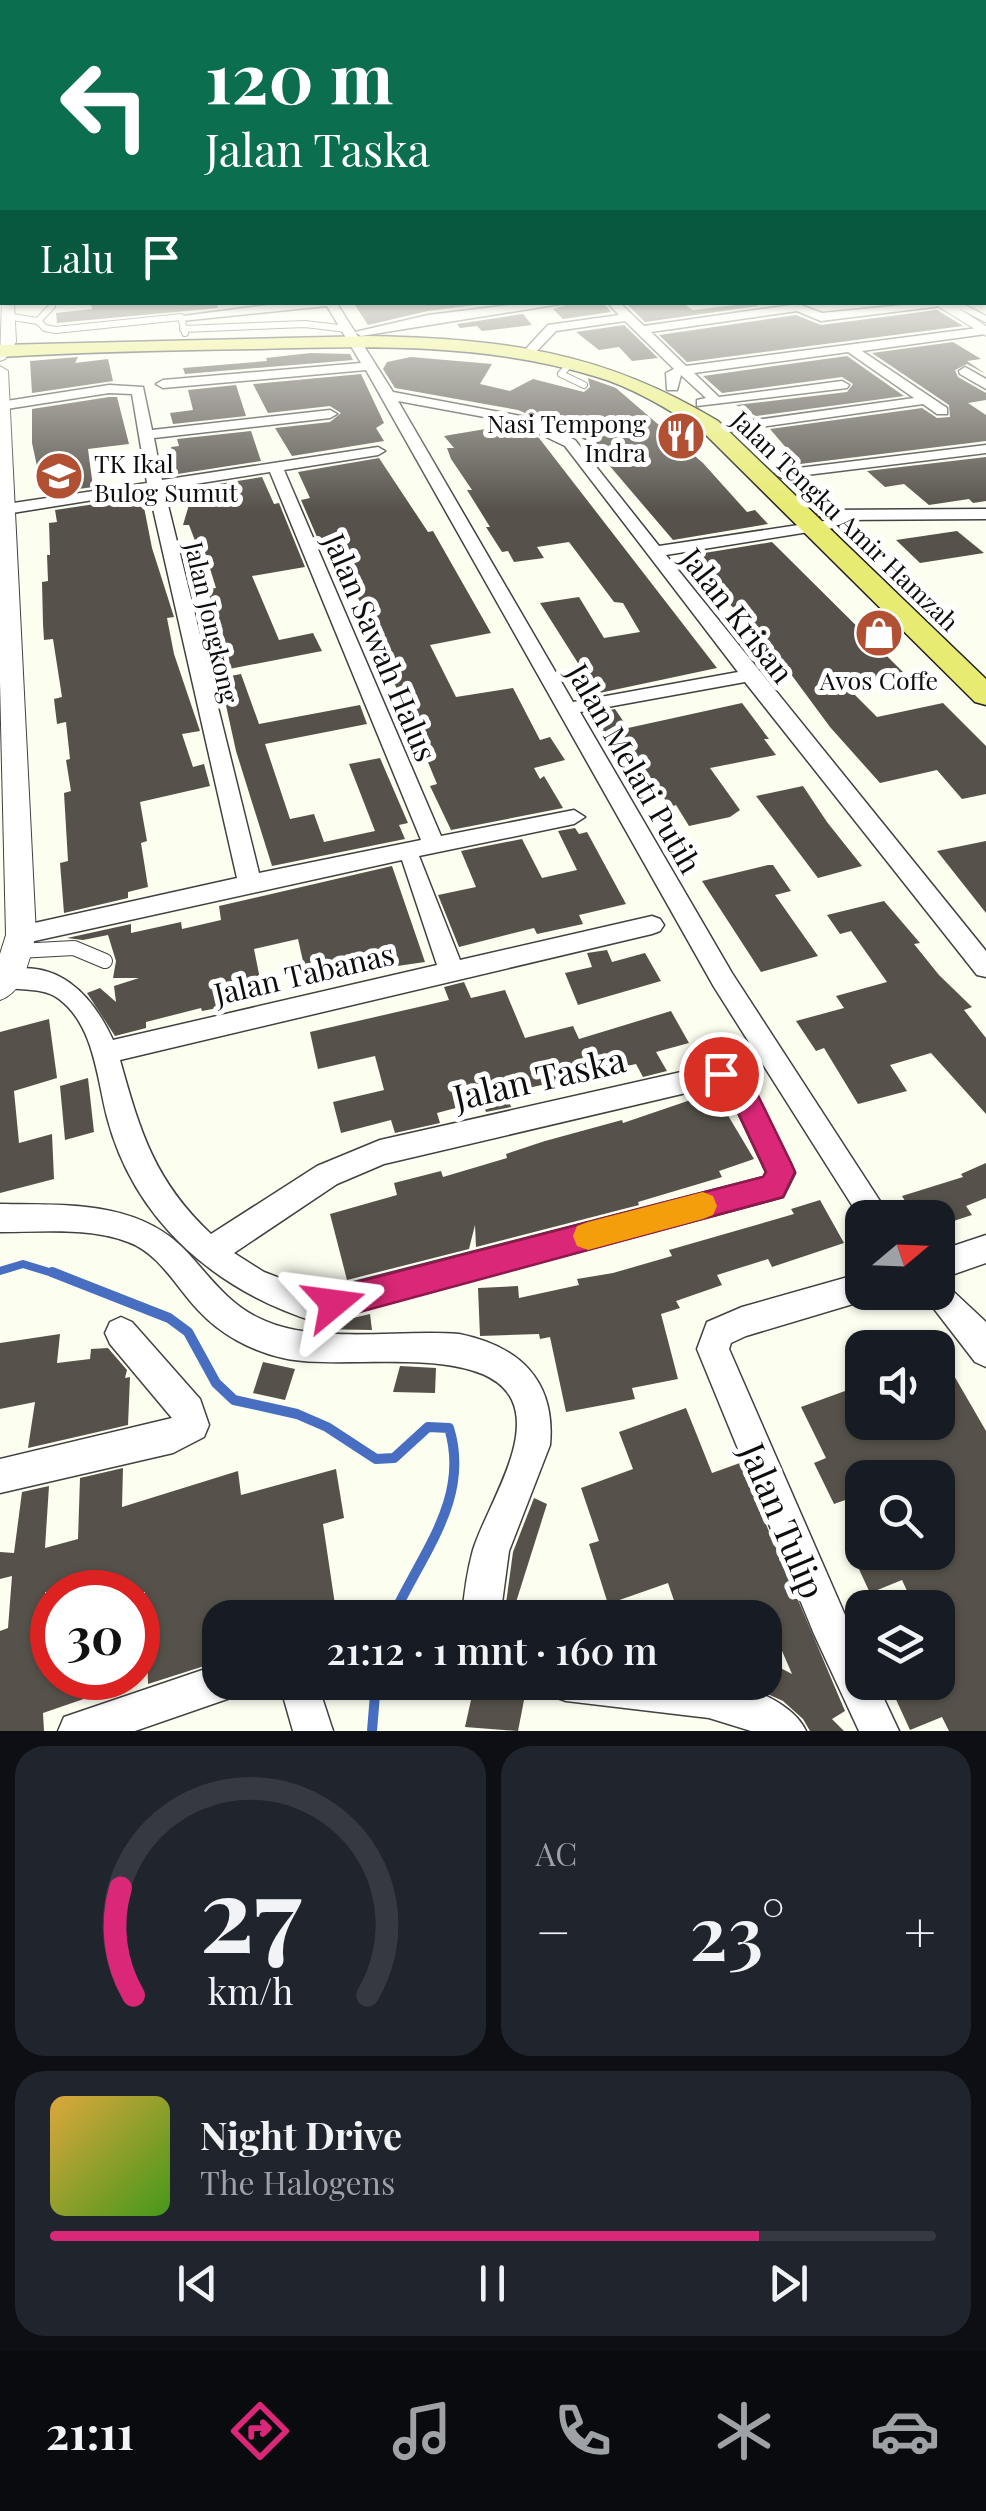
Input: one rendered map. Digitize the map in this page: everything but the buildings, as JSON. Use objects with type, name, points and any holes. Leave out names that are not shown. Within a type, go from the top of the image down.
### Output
[{"type":"main road","name":"Jalan Tengku Amir Hamzah","points":[[528,349],[676,377],[709,402],[782,474],[986,696]]},
{"type":"main road","name":"Jalan Tengku Amir Hamzah","points":[[531,349],[636,385],[686,408],[824,522],[986,671]]},
{"type":"street","points":[[2,349],[10,877],[19,943],[3,984],[53,984],[69,992],[80,1004],[103,1053],[125,1131],[148,1183],[169,1215],[212,1251]]},
{"type":"street","name":"Jalan Melati Putih","points":[[359,349],[566,710],[624,802],[723,980],[866,1200]]},
{"type":"street","points":[[653,349],[676,377],[839,349]]},
{"type":"street","points":[[845,349],[942,411]]},
{"type":"street","points":[[163,384],[367,366]]},
{"type":"street","points":[[966,372],[986,385]]},
{"type":"street","points":[[709,402],[842,386]]},
{"type":"street","name":"Jalan Jongkong","points":[[1,406],[129,387],[138,390],[155,485],[250,883]]},
{"type":"street","name":"Jalan Krisan","points":[[388,395],[521,420],[563,438],[986,968]]},
{"type":"street","points":[[732,426],[925,400]]},
{"type":"street","points":[[144,435],[330,414]]},
{"type":"street","points":[[782,474],[986,449]]},
{"type":"street","points":[[3,521],[155,485],[378,451]]},
{"type":"street","name":"Jalan Sawah Halus","points":[[276,468],[435,847]]},
{"type":"street","points":[[654,552],[824,522],[986,514]]},
{"type":"street","points":[[566,710],[750,675]]},
{"type":"street","points":[[19,943],[250,883],[574,818]]},
{"type":"street","points":[[412,862],[452,972]]},
{"type":"street","name":"Jalan Tabanas","points":[[103,1053],[652,925]]},
{"type":"street","name":"Jalan Taska","points":[[721,1074],[737,1081],[781,1172],[772,1188],[316,1308],[265,1288],[212,1251],[349,1163],[380,1152],[721,1074]]},
{"type":"street","points":[[0,1218],[130,1228],[176,1262],[216,1308],[244,1330],[282,1343],[320,1351],[440,1349],[483,1353],[503,1364],[529,1400],[536,1429],[534,1445],[490,1550],[480,1600]]},
{"type":"street","points":[[955,1259],[986,1249]]},
{"type":"street","name":"Jalan Tulip","points":[[845,1293],[742,1322],[718,1333],[713,1348],[879,1731]]},
{"type":"street","points":[[954,1310],[972,1328],[986,1351]]},
{"type":"street","points":[[0,1476],[172,1436],[192,1424],[188,1411],[121,1333]]},
{"type":"street","points":[[78,1731],[202,1689]]},
{"type":"street","points":[[304,1700],[313,1731]]},
{"type":"street","points":[[716,1700],[786,1731]]},
{"type":"lane","points":[[570,364],[562,374],[584,386]]},
{"type":"lane","points":[[19,943],[70,946],[89,950],[105,961]]},
{"type":"waterway","points":[[0,1271],[23,1264],[59,1275]]},
{"type":"waterway","points":[[52,1272],[169,1318],[188,1332],[216,1383],[234,1400],[297,1414],[327,1427],[376,1459],[394,1458],[428,1427],[449,1428],[454,1454],[448,1502],[440,1526],[402,1600]]},
{"type":"waterway","points":[[372,1731],[375,1700]]},
{"type":"slow traffic","points":[[588,1236],[703,1206]]},
{"type":"place","name":"Nasi Tempong Indra","points":[[681,436]]},
{"type":"place","name":"TK Ikal Bulog Sumut","points":[[59,476]]},
{"type":"place","name":"Avos Coffe","points":[[879,633]]},
{"type":"route","points":[[334,1303],[772,1188],[781,1172],[737,1081],[721,1074]]}]
